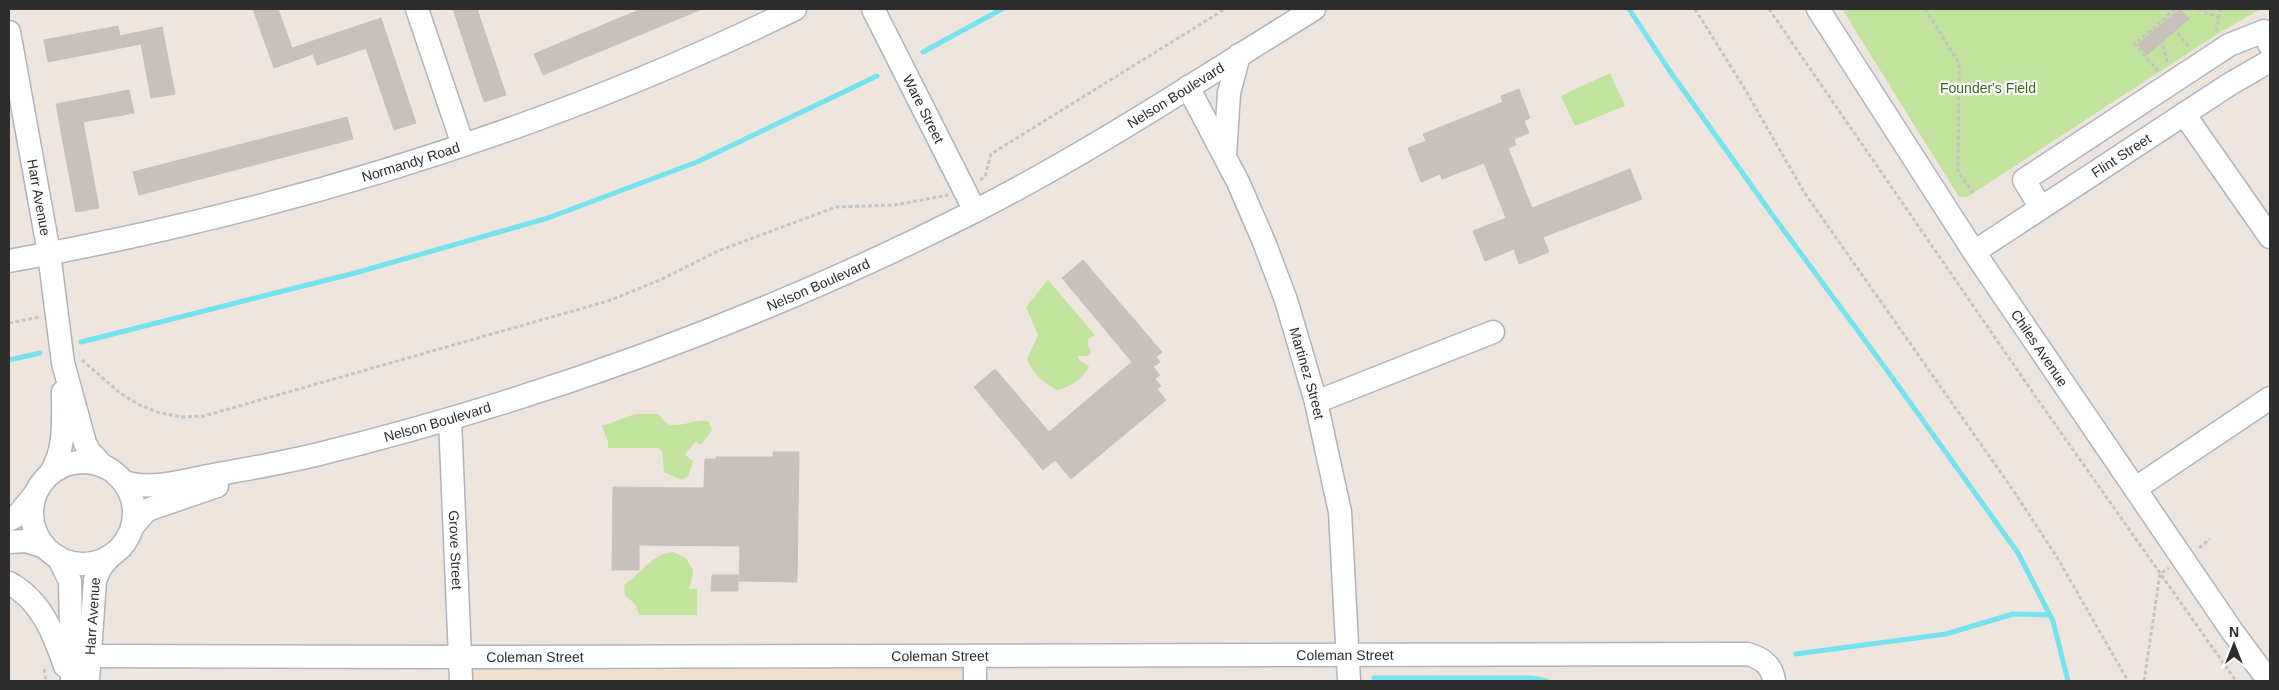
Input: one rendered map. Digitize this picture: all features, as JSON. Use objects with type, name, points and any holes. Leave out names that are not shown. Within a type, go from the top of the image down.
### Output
[{"type":"street","points":[[416,9],[463,145]]},
{"type":"street","name":"Normandy Road","points":[[9,261],[134,237],[280,201],[463,145],[542,117],[649,74],[795,9]]},
{"type":"street","name":"Ware Street","points":[[873,9],[975,211]]},
{"type":"street","name":"Nelson Boulevard","points":[[124,482],[137,485],[157,484],[280,463],[450,419],[595,373],[716,328],[861,266],[975,211],[1084,150],[1314,9]]},
{"type":"street","name":"Chiles Avenue","points":[[1818,9],[1974,252],[2232,631],[2269,681]]},
{"type":"street","points":[[2041,208],[2024,180],[2229,46],[2264,31],[2270,46]]},
{"type":"street","name":"Harr Avenue","points":[[9,32],[49,253],[64,364],[85,443],[103,466]]},
{"type":"street","points":[[1225,156],[1229,92],[1239,55]]},
{"type":"street","name":"Flint Street","points":[[1974,252],[2184,114],[2270,61]]},
{"type":"street","name":"Martinez Street","points":[[1188,87],[1225,156],[1276,271],[1316,402],[1340,512],[1348,681]]},
{"type":"street","points":[[2184,114],[2270,237]]},
{"type":"street","points":[[1316,402],[1493,332]]},
{"type":"street","name":"Harr Avenue","points":[[50,474],[62,445],[64,364]]},
{"type":"street","points":[[2136,488],[2270,398]]},
{"type":"street","name":"Grove Street","points":[[450,419],[461,681]]},
{"type":"street","points":[[9,520],[18,515],[50,474],[71,463],[87,462],[111,470],[124,482],[134,507],[136,534]]},
{"type":"street","name":"Nelson Boulevard","points":[[116,559],[121,546],[136,534],[145,512],[150,509],[280,463]]},
{"type":"street","points":[[36,494],[32,507],[33,522],[37,535],[51,552]]},
{"type":"street","points":[[9,542],[26,541],[70,562],[84,564],[116,559]]},
{"type":"street","name":"Harr Avenue","points":[[51,552],[70,581],[71,681]]},
{"type":"street","name":"Harr Avenue","points":[[88,681],[95,580],[101,567],[116,559]]},
{"type":"street","points":[[9,583],[32,600],[51,628],[71,681]]},
{"type":"street","name":"Coleman Street","points":[[91,656],[1747,654],[1760,658],[1766,664],[1772,671],[1774,681]]},
{"type":"street","points":[[975,656],[975,681]]},
{"type":"path","points":[[60,335],[77,357],[138,404],[157,412],[181,418],[204,416],[608,301],[660,280],[718,251],[836,207],[895,205],[943,197],[985,177],[991,154],[1225,9]]},
{"type":"path","points":[[1695,9],[1743,86],[1804,192],[1941,386],[2033,521],[2058,559],[2128,681]]},
{"type":"path","points":[[1769,9],[2033,393],[2236,681]]},
{"type":"path","points":[[1925,9],[1959,63],[1958,172],[1974,194]]},
{"type":"path","points":[[2160,73],[2135,44],[2175,9]]},
{"type":"path","points":[[2198,9],[2219,18]]},
{"type":"path","points":[[2214,39],[2221,9]]},
{"type":"path","points":[[2165,18],[2193,52]]},
{"type":"path","points":[[2150,30],[2164,48],[2169,68]]},
{"type":"path","points":[[116,559],[133,551],[136,534]]},
{"type":"path","points":[[2144,681],[2160,574],[2210,539]]},
{"type":"shaded area","points":[[975,656],[975,681],[461,681],[461,657]]},
{"type":"green space","name":"Founder's Field","points":[[1842,9],[2261,9],[2222,31],[1967,197],[1959,197]]},
{"type":"green space","points":[[1610,73],[1625,106],[1575,126],[1561,96]]},
{"type":"green space","points":[[1048,280],[1095,335],[1088,339],[1091,352],[1088,356],[1078,356],[1080,361],[1089,366],[1087,370],[1076,381],[1057,390],[1039,377],[1027,359],[1038,335],[1026,307]]},
{"type":"green space","points":[[635,414],[658,414],[665,422],[671,425],[699,421],[709,422],[712,430],[701,445],[695,442],[685,455],[693,461],[688,476],[682,480],[664,472],[662,451],[659,448],[608,448],[608,442],[602,426]]},
{"type":"green space","points":[[673,552],[686,558],[693,570],[688,589],[697,589],[697,615],[639,615],[636,605],[625,595],[624,585],[653,560],[666,553]]},
{"type":"building","points":[[253,9],[278,9],[292,48],[381,18],[416,123],[394,130],[366,48],[317,65],[313,54],[274,68]]},
{"type":"building","points":[[453,9],[477,9],[506,95],[484,102]]},
{"type":"building","points":[[641,9],[702,9],[543,75],[534,54]]},
{"type":"building","points":[[2180,9],[2189,19],[2147,55],[2138,44]]},
{"type":"building","points":[[118,26],[120,36],[162,27],[175,94],[151,98],[141,44],[48,62],[44,40]]},
{"type":"building","points":[[1519,89],[1530,118],[1524,121],[1529,133],[1514,139],[1516,145],[1508,148],[1532,208],[1630,169],[1642,199],[1543,237],[1549,252],[1519,264],[1514,249],[1485,261],[1473,231],[1506,218],[1484,163],[1442,179],[1440,174],[1421,182],[1408,148],[1426,141],[1423,134],[1503,102],[1501,96]]},
{"type":"building","points":[[129,90],[134,113],[83,122],[99,208],[76,212],[56,104]]},
{"type":"building","points":[[347,117],[353,139],[139,195],[133,172]]},
{"type":"building","points":[[1083,260],[1162,352],[1156,357],[1160,362],[1153,367],[1160,375],[1155,379],[1161,386],[1157,389],[1166,400],[1071,479],[1055,460],[1043,470],[974,387],[995,369],[1049,432],[1132,362],[1062,278]]},
{"type":"building","points":[[773,452],[799,452],[797,582],[739,581],[740,546],[639,545],[639,570],[612,570],[613,487],[704,488],[705,459],[716,459],[716,457],[773,457]]},
{"type":"building","points":[[712,575],[738,575],[738,591],[711,591]]},
{"type":"waterway","points":[[923,52],[1002,9]]},
{"type":"waterway","points":[[1629,9],[1669,70],[1771,213],[2018,553],[2053,621],[2068,681]]},
{"type":"waterway","points":[[81,342],[355,273],[548,218],[697,162],[877,76]]},
{"type":"waterway","points":[[9,360],[40,353]]},
{"type":"waterway","points":[[1796,654],[1946,634],[2013,614],[2049,615]]},
{"type":"waterway","points":[[1374,678],[1532,678],[1547,681]]}]
